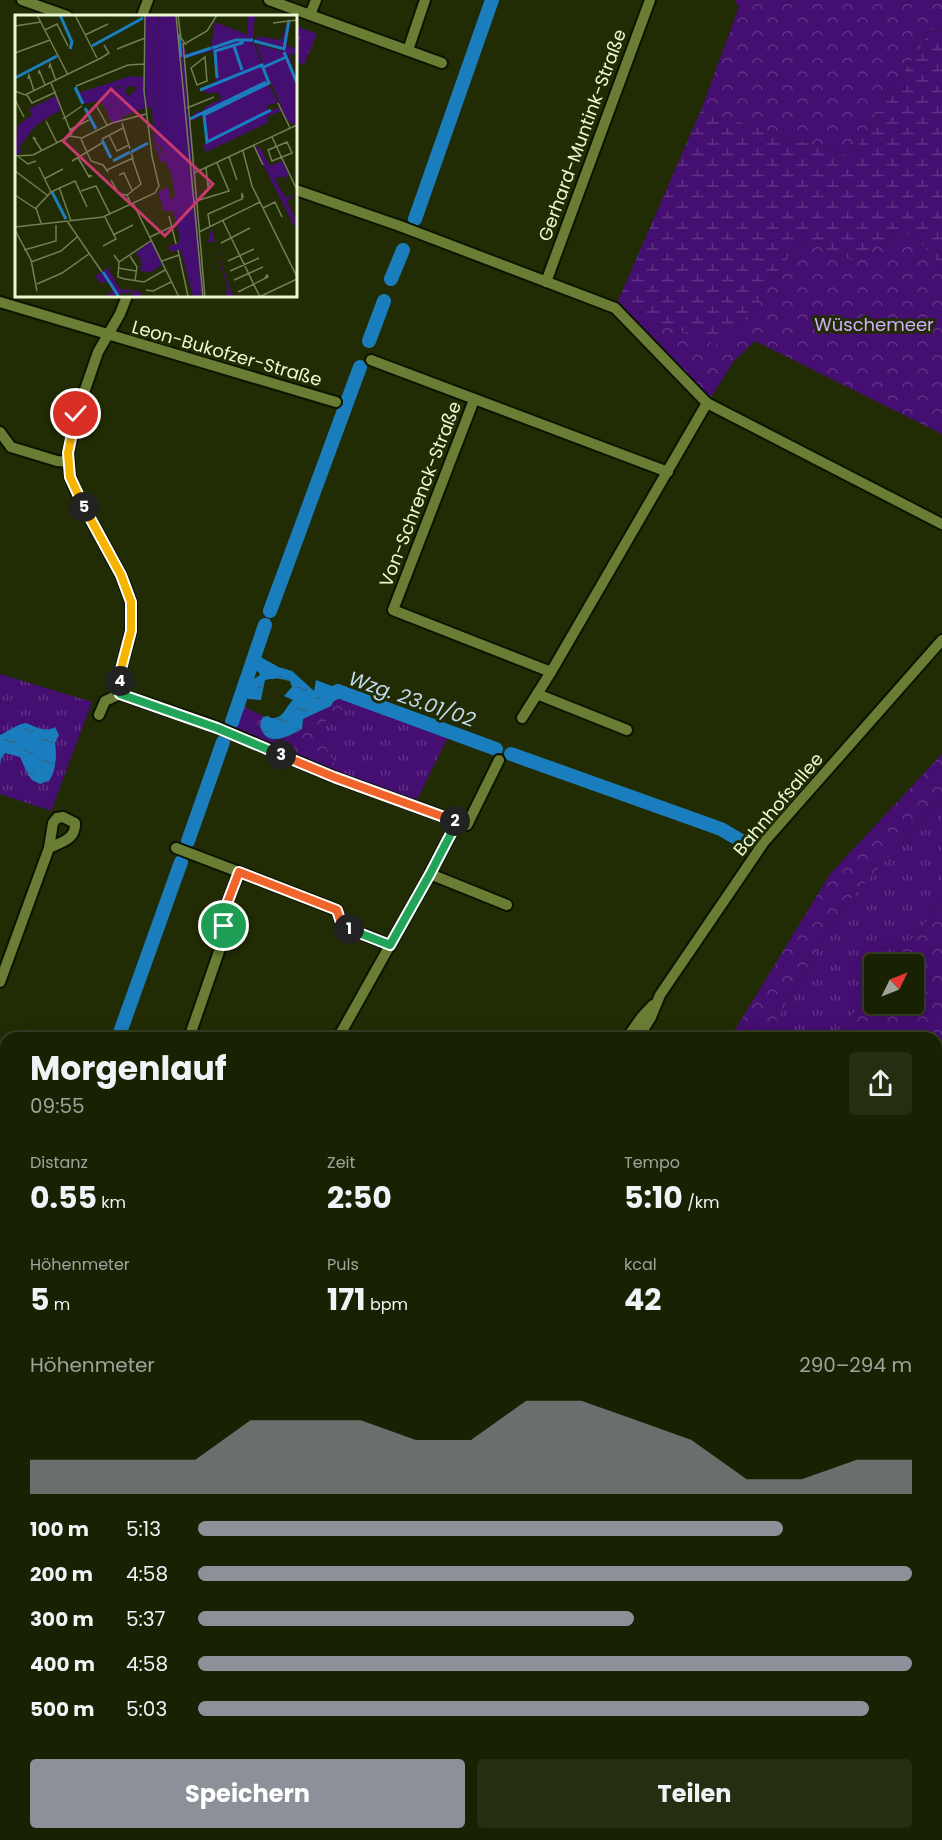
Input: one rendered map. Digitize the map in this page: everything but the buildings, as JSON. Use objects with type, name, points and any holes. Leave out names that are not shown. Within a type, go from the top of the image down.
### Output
[{"type":"street","points":[[22,0],[64,15]]},
{"type":"street","points":[[142,15],[148,0]]},
{"type":"street","points":[[269,0],[442,63]]},
{"type":"street","points":[[310,15],[316,0]]},
{"type":"street","points":[[408,50],[425,0]]},
{"type":"street","name":"Gerhard-Muntink-Straße","points":[[546,282],[650,0]]},
{"type":"street","points":[[297,190],[400,226],[615,308],[707,403],[942,525]]},
{"type":"street","points":[[120,694],[120,673],[131,631],[131,602],[121,575],[70,477],[68,453],[78,410],[98,352],[120,314],[127,297]]},
{"type":"street","name":"Leon-Bukofzer-Straße","points":[[0,302],[336,402]]},
{"type":"street","name":"Von-Schrenck-Straße","points":[[371,360],[668,472]]},
{"type":"street","name":"Von-Schrenck-Straße","points":[[474,400],[393,610],[551,672]]},
{"type":"street","points":[[522,717],[551,672],[707,403]]},
{"type":"street","points":[[0,432],[11,447],[57,461],[69,462]]},
{"type":"street","name":"Bahnhofsallee","points":[[631,1032],[641,1017],[656,1003],[764,842],[942,640]]},
{"type":"street","points":[[99,715],[105,701],[120,694],[217,728],[334,777],[467,825],[499,760]]},
{"type":"street","points":[[537,694],[627,730]]},
{"type":"street","points":[[341,1032],[457,822]]},
{"type":"street","points":[[0,982],[50,848]]},
{"type":"street","points":[[176,848],[337,910],[342,926],[390,945]]},
{"type":"street","points":[[191,1032],[225,934],[223,914],[239,872]]},
{"type":"street","points":[[430,874],[507,905]]},
{"type":"street","name":"Bahnhofsallee","points":[[642,1032],[656,1003]]},
{"type":"green space","points":[[734,0],[942,0],[942,32],[932,28],[851,157],[701,110],[739,7]]},
{"type":"green space","points":[[297,26],[317,34],[304,65],[297,62]]},
{"type":"green space","points":[[932,28],[942,32],[942,266],[912,233],[884,242],[851,260],[801,239],[737,330],[718,345],[615,308],[701,110],[851,157]]},
{"type":"green space","name":"Wüschemeer","points":[[912,233],[942,266],[942,434],[755,341],[734,361],[707,403],[615,308],[737,330],[801,239],[851,260],[884,242]]},
{"type":"green space","points":[[0,674],[92,702],[51,811],[0,794]]},
{"type":"green space","points":[[345,691],[359,698],[316,728],[338,771],[224,725],[237,703],[265,717],[276,740],[302,729],[303,719],[331,706]]},
{"type":"green space","points":[[359,698],[449,735],[414,806],[338,771],[316,728]]},
{"type":"green space","points":[[942,754],[942,797],[840,911],[769,1032],[734,1032],[830,874]]},
{"type":"green space","points":[[942,797],[942,903],[899,954],[864,954],[864,999],[837,1032],[769,1032],[840,911]]},
{"type":"green space","points":[[942,903],[942,1032],[837,1032],[864,999],[864,1014],[924,1014],[924,954],[899,954]]},
{"type":"water","points":[[261,662],[292,671],[314,691],[316,680],[345,691],[334,700],[331,706],[303,719],[302,729],[281,738],[270,738],[261,729],[261,721],[263,717],[275,718],[282,715],[293,700],[284,696],[292,687],[290,681],[275,678],[265,680],[261,700],[248,699],[244,693],[248,690],[246,684],[260,675],[256,666]]},
{"type":"water","points":[[26,723],[44,729],[55,727],[59,735],[55,743],[55,768],[49,781],[40,784],[28,775],[20,757],[5,753],[0,765],[0,735]]},
{"type":"waterway","points":[[415,219],[492,0]]},
{"type":"waterway","points":[[391,279],[403,250]]},
{"type":"waterway","points":[[369,341],[384,301]]},
{"type":"waterway","points":[[270,611],[360,367]]},
{"type":"waterway","points":[[232,722],[265,625]]},
{"type":"waterway","name":"Wzg. 23.01/02","points":[[253,661],[273,672]]},
{"type":"waterway","name":"Wzg. 23.01/02","points":[[327,697],[338,691],[496,749]]},
{"type":"waterway","points":[[188,841],[223,742]]},
{"type":"waterway","name":"Wzg. 23.01/02","points":[[511,754],[721,829],[743,842]]},
{"type":"waterway","points":[[120,1032],[181,862]]},
{"type":"route","points":[[76,414],[68,453],[70,477],[121,575],[131,602],[131,631],[120,673],[120,694],[217,728],[334,777],[457,822],[390,945],[342,926],[337,910],[239,872],[223,914],[224,926]]}]
